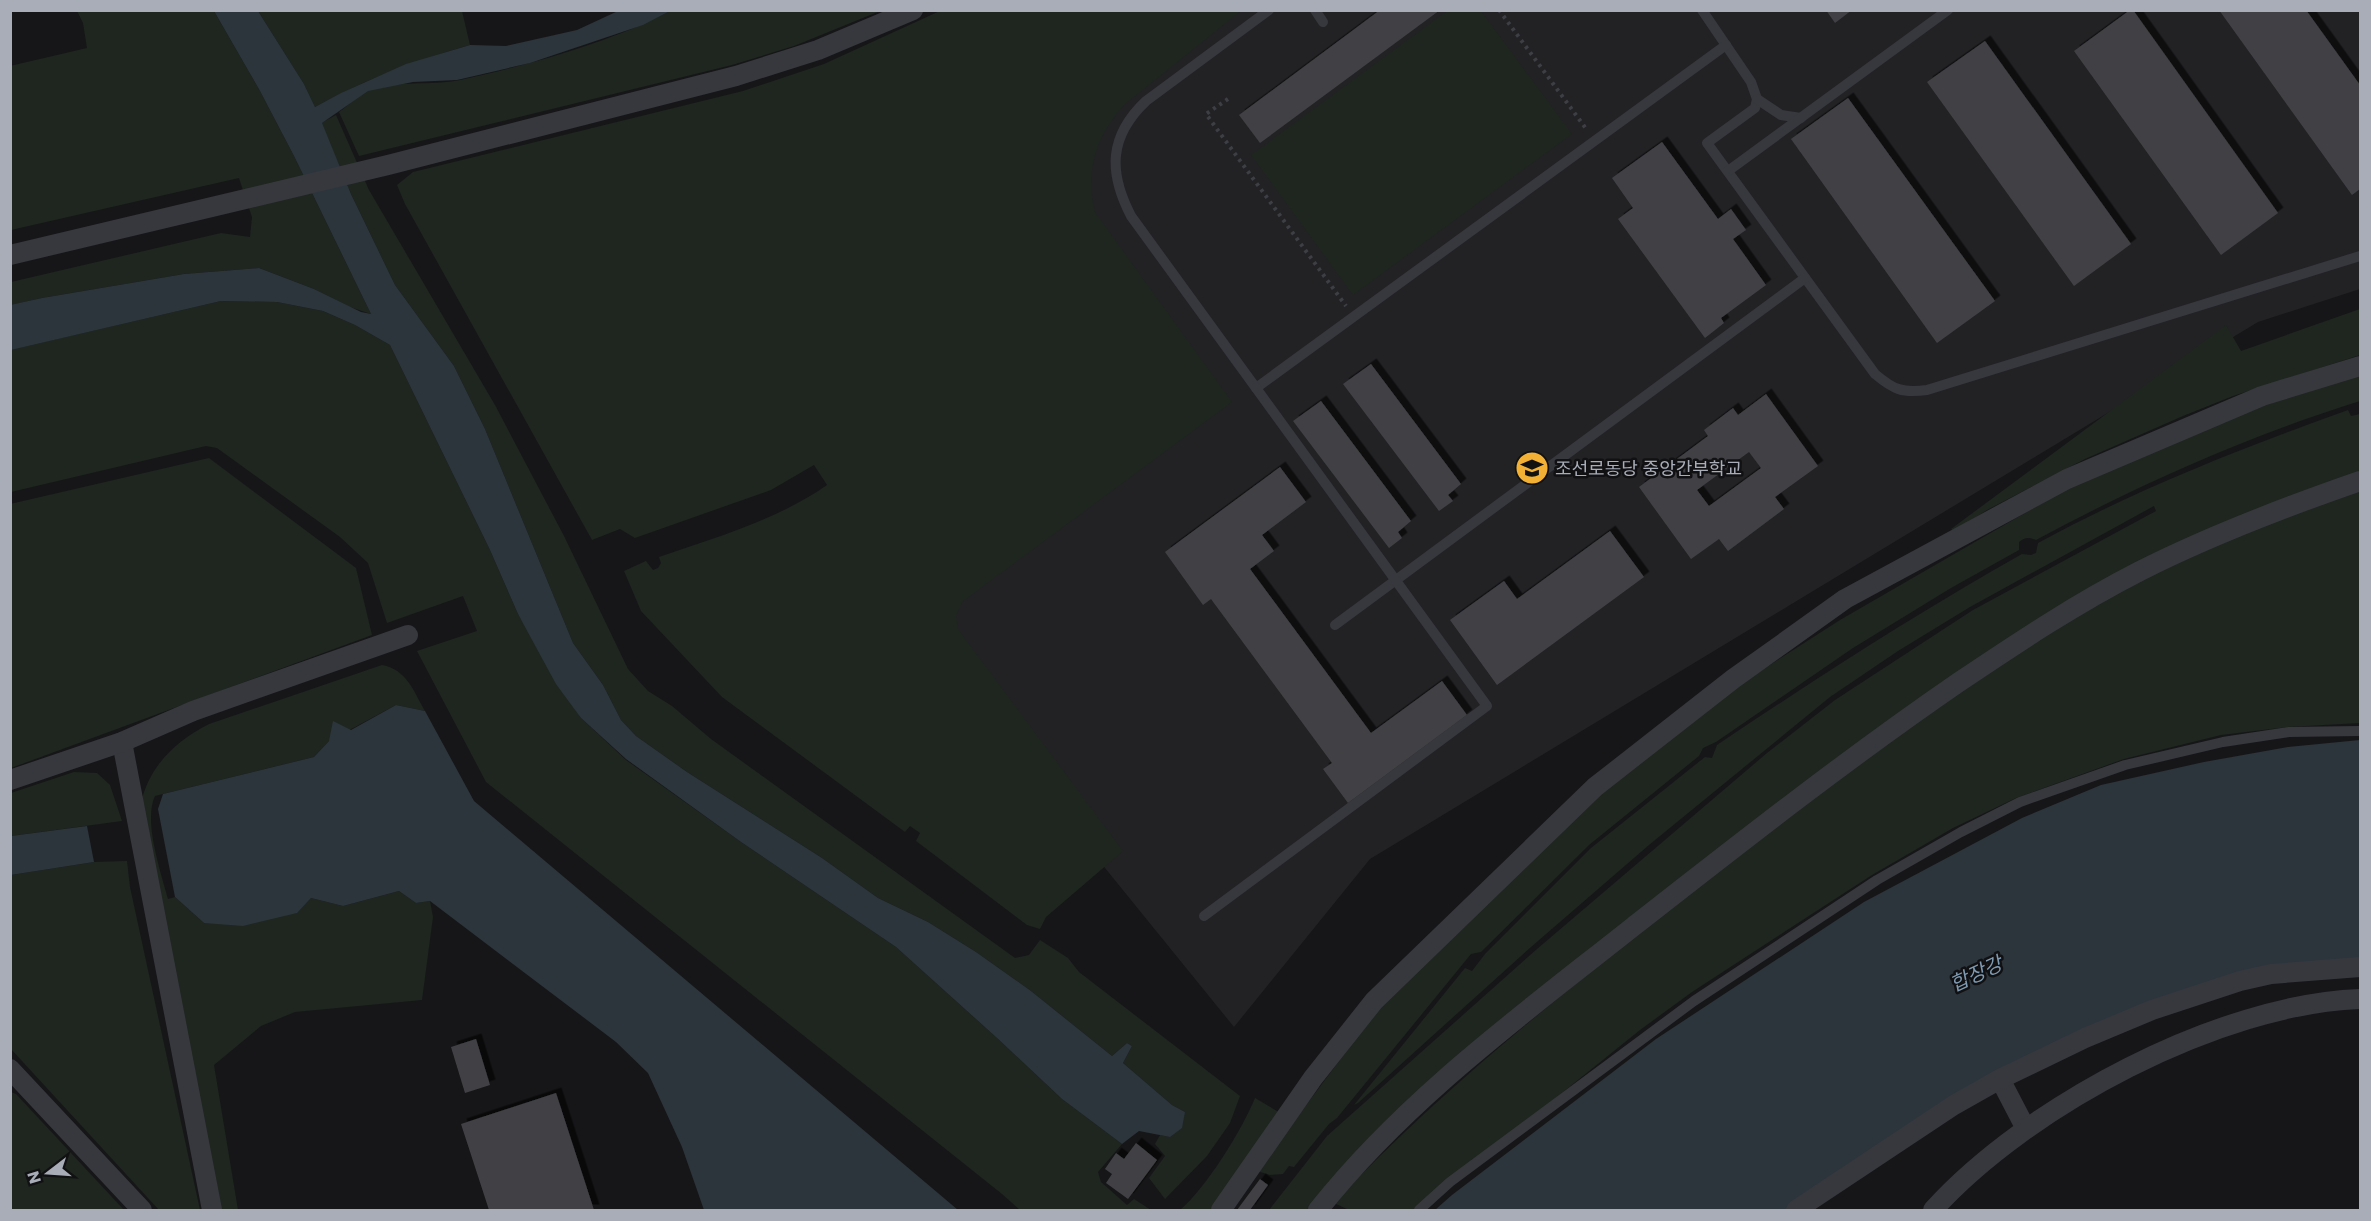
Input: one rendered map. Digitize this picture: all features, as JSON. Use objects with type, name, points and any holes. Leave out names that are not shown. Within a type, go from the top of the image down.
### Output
[{"type":"street","points":[[10,255],[388,165],[736,76],[818,50],[913,10]]},
{"type":"street","points":[[1221,1210],[1313,1078],[1374,1001],[1595,787],[1733,679],[1845,598],[2067,479],[2262,396],[2361,366]]},
{"type":"street","points":[[1318,1210],[1370,1151],[1427,1094],[1521,1015],[1875,740],[2009,648],[2137,572],[2263,515],[2361,481]]},
{"type":"street","points":[[10,780],[122,741],[193,711],[408,635]]},
{"type":"street","points":[[122,741],[212,1210]]},
{"type":"street","points":[[1796,1210],[1935,1117],[2000,1079],[2085,1038],[2207,990],[2271,974],[2361,967]]},
{"type":"street","points":[[1933,1210],[1967,1177],[2026,1129],[2094,1087],[2158,1054],[2218,1028],[2286,1009],[2361,999]]},
{"type":"street","points":[[10,1069],[142,1210]]},
{"type":"street","points":[[2000,1079],[2026,1129]]},
{"type":"lane","points":[[1204,916],[1487,706],[1131,216],[1120,196],[1115,178],[1115,159],[1121,135],[1130,116],[1146,100],[1269,10]]},
{"type":"lane","points":[[1315,10],[1323,22]]},
{"type":"lane","points":[[1702,10],[1751,82],[1757,99],[1755,108],[1707,143],[1875,374],[1890,387],[1908,393],[1927,390],[2361,256]]},
{"type":"lane","points":[[1728,171],[1948,10]]},
{"type":"lane","points":[[1256,388],[1726,45]]},
{"type":"lane","points":[[1757,99],[1781,116],[1801,118]]},
{"type":"lane","points":[[1335,625],[1804,278]]},
{"type":"lane","points":[[1419,1210],[1450,1182],[1694,1001],[1877,880],[1961,832],[2020,802],[2125,765],[2223,742],[2289,732],[2361,731]]},
{"type":"path","points":[[1499,10],[1594,141]]},
{"type":"path","points":[[1228,99],[1206,114],[1354,317]]},
{"type":"shaded area","points":[[942,10],[1241,11],[1124,105],[1106,129],[1100,142],[1095,155],[1091,182],[1095,212],[1232,402],[962,602],[956,616],[958,629],[1123,851],[1046,917],[1040,929],[1027,925],[916,841],[920,833],[910,826],[905,832],[722,697],[641,611],[624,571],[646,561],[653,570],[658,568],[661,563],[659,557],[746,527],[808,497],[827,485],[814,465],[771,490],[635,538],[620,529],[592,540],[405,204],[397,185],[413,172],[743,91],[824,64]]},
{"type":"shaded area","points":[[77,11],[214,11],[294,156],[371,314],[259,268],[184,274],[11,305],[11,282],[221,233],[250,237],[252,217],[239,178],[11,230],[10,66],[87,48],[83,23]]},
{"type":"shaded area","points":[[258,11],[462,11],[470,45],[391,72],[315,107],[304,84]]},
{"type":"shaded area","points":[[670,11],[880,11],[794,46],[732,65],[359,156],[339,112],[369,90],[391,85],[449,82],[513,67],[595,43]]},
{"type":"shaded area","name":"조선로동당 중앙간부학교","points":[[1219,11],[2360,11],[2360,289],[2258,322],[1370,859],[1234,1027],[1002,741],[910,596],[1080,221],[1090,123]]},
{"type":"shaded area","points":[[1447,11],[1481,11],[1572,134],[1353,295],[1251,155]]},
{"type":"shaded area","points":[[336,115],[369,190],[495,405],[564,536],[628,669],[648,691],[672,706],[711,739],[1015,958],[1029,955],[1040,940],[1068,958],[1079,972],[1240,1096],[1230,1123],[1207,1156],[1165,1199],[1149,1178],[1165,1156],[1155,1144],[1160,1135],[1170,1137],[1185,1112],[1172,1105],[1123,1063],[1132,1046],[1127,1043],[1112,1056],[1031,991],[976,952],[928,922],[878,898],[822,858],[687,772],[636,736],[621,720],[603,685],[573,643],[485,429],[454,366],[395,285],[351,194],[321,123]]},
{"type":"shaded area","points":[[221,301],[277,302],[323,311],[355,325],[390,345],[490,550],[518,614],[581,718],[626,760],[741,842],[896,947],[1062,1099],[1122,1144],[1098,1172],[1101,1182],[1127,1205],[1134,1199],[1151,1210],[1020,1210],[486,782],[417,651],[477,631],[463,596],[387,623],[368,563],[340,537],[217,448],[206,446],[11,492],[10,350]]},
{"type":"shaded area","points":[[2360,309],[2360,355],[2233,396],[2183,416],[2085,459],[1987,510],[1954,531],[1951,529],[2226,325],[2241,351]]},
{"type":"shaded area","points":[[2360,372],[2360,401],[2277,430],[2195,463],[2036,540],[2023,539],[2019,542],[2019,550],[1951,588],[1853,648],[1716,742],[1703,748],[1699,756],[1589,845],[1481,952],[1471,954],[1294,1167],[1289,1166],[1283,1174],[1270,1175],[1257,1171],[1378,1009],[1560,829],[1664,741],[1737,686],[1840,620],[2077,483],[2212,423]]},
{"type":"shaded area","points":[[2348,410],[2351,416],[2360,414],[2360,474],[2132,567],[1724,845],[1310,1210],[1269,1210],[1327,1136],[1537,949],[1767,753],[1835,700],[1973,610],[2156,511],[2154,506],[1970,607],[1898,651],[1830,697],[1649,845],[1354,1105],[1465,968],[1472,971],[1485,954],[1591,848],[1705,757],[1712,758],[1717,745],[1944,599],[2022,554],[2036,553],[2038,543],[2075,523],[2190,470]]},
{"type":"shaded area","points":[[209,458],[356,568],[372,635],[11,768],[10,504]]},
{"type":"shaded area","points":[[2360,489],[2360,723],[2288,727],[2221,735],[2124,759],[2016,798],[1953,828],[1872,875],[1692,992],[1640,1030],[1449,1184],[1422,1210],[1349,1210],[1334,1203],[1450,1090],[1573,986],[1759,838],[1935,710],[2064,624],[2144,578],[2224,541]]},
{"type":"shaded area","points":[[382,665],[398,671],[403,676],[425,711],[396,705],[329,741],[314,757],[155,796],[152,806],[152,832],[168,899],[175,897],[204,923],[296,913],[311,898],[343,906],[399,891],[416,903],[430,901],[433,917],[422,1000],[295,1012],[261,1026],[214,1065],[238,1210],[218,1210],[140,808],[144,794],[149,781],[164,758],[196,731],[209,724]]},
{"type":"shaded area","points":[[74,772],[97,773],[110,785],[122,821],[11,836],[11,793]]},
{"type":"shaded area","points":[[127,861],[130,887],[200,1210],[159,1210],[11,1049],[11,875],[94,862]]},
{"type":"shaded area","points":[[11,1092],[16,1094],[124,1210],[11,1210]]},
{"type":"shaded area","points":[[1255,1098],[1282,1114],[1213,1210],[1180,1210],[1201,1188],[1222,1158]]},
{"type":"water","points":[[214,11],[258,11],[304,84],[315,107],[406,64],[470,45],[506,46],[577,30],[618,11],[670,11],[643,25],[530,63],[457,80],[413,82],[368,91],[322,123],[351,194],[395,285],[454,366],[485,429],[573,643],[603,685],[621,720],[636,736],[687,772],[822,858],[878,898],[928,922],[976,952],[1031,991],[1112,1056],[1127,1043],[1132,1046],[1123,1063],[1172,1105],[1185,1112],[1182,1128],[1170,1137],[1139,1131],[1122,1144],[1062,1099],[896,947],[741,842],[626,759],[581,718],[556,684],[518,614],[490,550],[390,345],[355,325],[323,311],[277,302],[221,301],[11,350],[10,305],[184,274],[259,268],[314,289],[361,312],[371,314],[294,156]]},
{"type":"water","points":[[396,705],[425,711],[474,801],[958,1210],[704,1210],[682,1147],[648,1073],[616,1042],[430,901],[416,903],[399,891],[343,906],[311,898],[297,913],[243,926],[204,923],[175,897],[158,809],[163,794],[314,757],[329,741],[333,721],[351,730]]},
{"type":"water","name":"합장강","points":[[2360,740],[2360,963],[2329,964],[2070,1042],[1788,1210],[1435,1210],[1656,1039],[1864,902],[2022,818],[2101,785],[2204,762],[2288,747]]},
{"type":"water","points":[[87,826],[94,862],[11,875],[11,836]]},
{"type":"building","points":[[1380,10],[1440,10],[1260,143],[1239,115]]},
{"type":"building","points":[[1826,10],[1852,10],[1835,23]]},
{"type":"building","points":[[2133,10],[2278,213],[2221,255],[2074,51]]},
{"type":"building","points":[[2219,10],[2306,10],[2360,85],[2360,189],[2352,195]]},
{"type":"building","points":[[1985,41],[2131,244],[2074,286],[1927,82]]},
{"type":"building","points":[[1848,98],[1995,301],[1937,343],[1791,139]]},
{"type":"building","points":[[1662,142],[1718,219],[1731,209],[1746,230],[1733,239],[1766,285],[1721,318],[1724,323],[1705,338],[1618,219],[1633,208],[1612,178]]},
{"type":"building","points":[[1371,364],[1461,484],[1448,495],[1453,501],[1439,511],[1343,384]]},
{"type":"building","points":[[1766,394],[1818,466],[1775,497],[1784,509],[1728,551],[1719,539],[1691,559],[1639,487],[1708,436],[1704,430],[1733,408],[1738,415]],"holes":[[[1749,452],[1761,468],[1709,506],[1697,490]]]},
{"type":"building","points":[[1321,401],[1411,521],[1398,532],[1402,538],[1389,548],[1293,421]]},
{"type":"building","points":[[1280,467],[1306,502],[1262,535],[1274,551],[1250,569],[1371,733],[1442,681],[1467,715],[1348,803],[1323,769],[1332,763],[1211,599],[1203,605],[1165,552]]},
{"type":"building","points":[[1610,531],[1644,577],[1497,685],[1450,620],[1504,581],[1517,599]]},
{"type":"building","points":[[476,1039],[490,1085],[465,1093],[451,1047]]},
{"type":"building","points":[[556,1093],[594,1210],[489,1210],[461,1124]]},
{"type":"building","points":[[1136,1143],[1157,1160],[1128,1199],[1106,1183],[1112,1174],[1105,1169],[1116,1153],[1124,1159]]},
{"type":"building","points":[[1260,1179],[1268,1185],[1250,1210],[1237,1210]]},
{"type":"place","name":"조선로동당 중앙간부학교","points":[[1532,468]]}]
